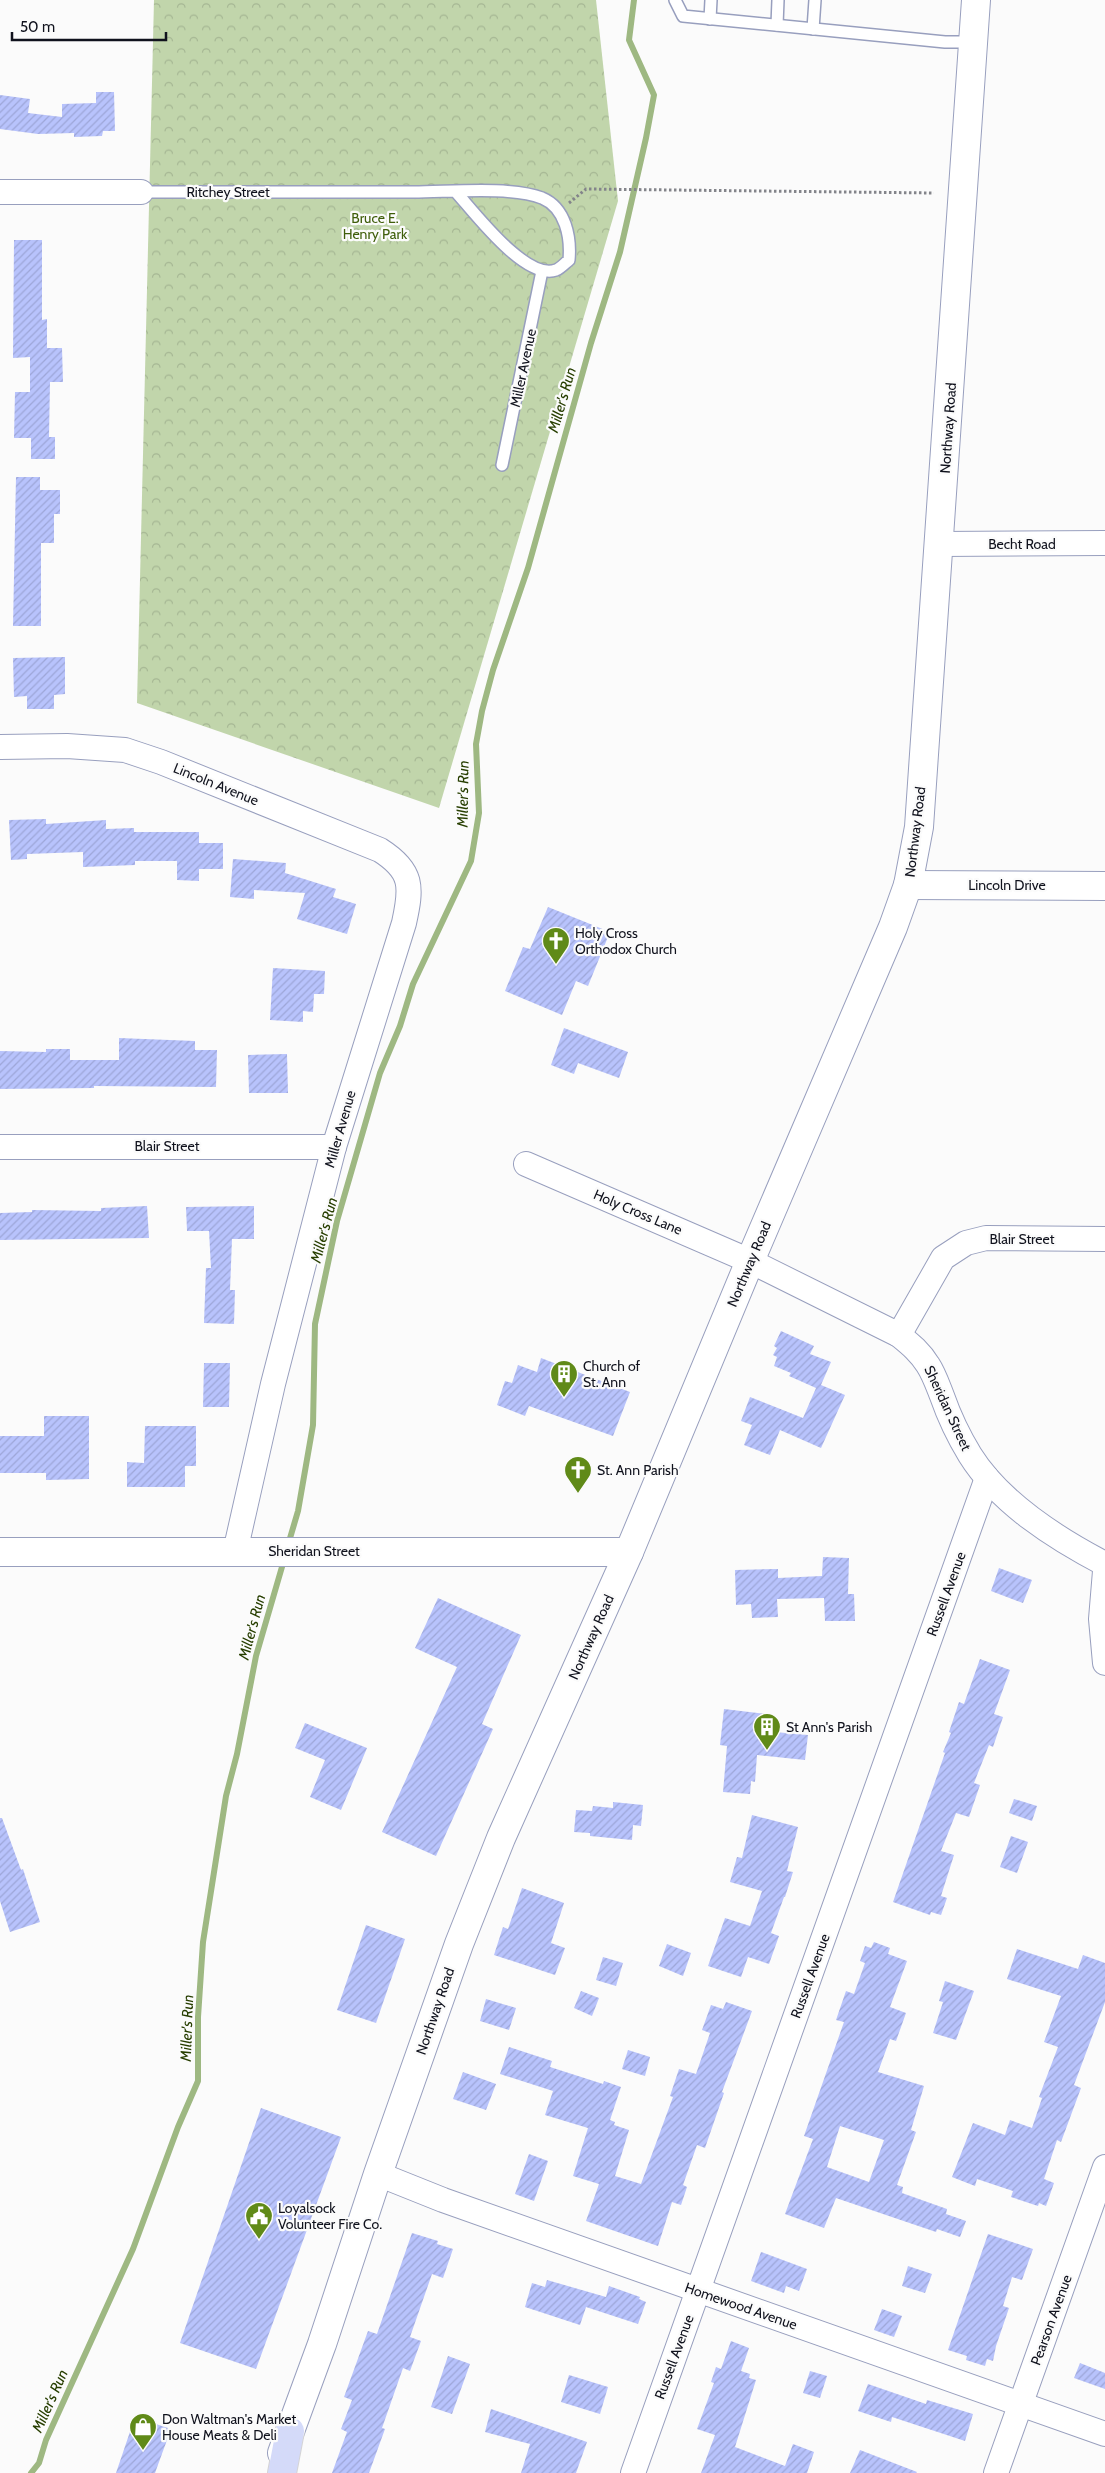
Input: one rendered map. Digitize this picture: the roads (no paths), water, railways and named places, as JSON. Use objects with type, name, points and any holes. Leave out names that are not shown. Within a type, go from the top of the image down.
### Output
[{"type":"main road","points":[[282,2473],[290,2431]]},
{"type":"street","name":"Northway Road","points":[[274,2473],[322,2344],[378,2174],[459,1944],[501,1838],[628,1552],[750,1260],[893,927],[908,885],[918,827],[940,544],[976,0]]},
{"type":"street","name":"Ritchey Street","points":[[0,192],[141,192]]},
{"type":"street","name":"Becht Road","points":[[940,544],[1105,543]]},
{"type":"street","name":"Lincoln Avenue","points":[[0,747],[67,746],[125,750],[161,762],[380,850],[395,859],[403,868],[409,883]]},
{"type":"street","name":"Miller Avenue","points":[[235,1552],[273,1384],[334,1147],[404,923],[410,897],[409,883]]},
{"type":"street","name":"Lincoln Drive","points":[[908,885],[1105,886]]},
{"type":"street","name":"Blair Street","points":[[0,1146],[334,1147]]},
{"type":"street","name":"Holy Cross Lane","points":[[526,1164],[750,1260]]},
{"type":"street","name":"Blair Street","points":[[899,1335],[943,1258],[966,1243],[986,1238],[1105,1239]]},
{"type":"street","name":"Sheridan Street","points":[[750,1260],[899,1335],[918,1350],[930,1366],[969,1454],[987,1478],[1046,1529],[1078,1550],[1105,1564]]},
{"type":"street","name":"Russell Avenue","points":[[633,2473],[987,1478]]},
{"type":"street","name":"Sheridan Street","points":[[0,1552],[628,1552]]},
{"type":"street","points":[[1105,1571],[1101,1619],[1105,1663]]},
{"type":"street","name":"Pearson Avenue","points":[[996,2473],[1105,2167]]},
{"type":"street","name":"Homewood Avenue","points":[[378,2174],[443,2200],[1105,2434]]},
{"type":"lane","points":[[675,0],[683,16],[945,42],[973,42]]},
{"type":"lane","points":[[710,19],[711,0]]},
{"type":"lane","points":[[777,25],[778,0]]},
{"type":"lane","points":[[813,29],[815,0]]},
{"type":"lane","name":"Ritchey Street","points":[[141,192],[519,193],[544,199],[559,212],[567,230],[570,246],[569,260],[556,270],[542,271]]},
{"type":"lane","points":[[456,192],[497,238],[531,267],[542,271]]},
{"type":"lane","name":"Miller Avenue","points":[[502,465],[542,271]]},
{"type":"waterway","name":"Miller's Run","points":[[288,1545],[298,1511],[313,1425],[315,1324],[337,1221],[380,1073],[400,1026],[413,984],[471,861],[479,813],[476,744],[482,711],[493,670],[528,568],[591,343],[620,252],[646,138],[654,95],[629,40],[634,0]]},
{"type":"waterway","name":"Miller's Run","points":[[31,2473],[39,2463],[46,2440],[133,2249],[178,2127],[198,2081],[198,2017],[203,1942],[226,1796],[237,1754],[256,1656],[284,1560]]},
{"type":"place","name":"Holy Cross Orthodox Church","points":[[556,965]]},
{"type":"place","name":"Church of St. Ann","points":[[564,1398]]},
{"type":"place","name":"St. Ann Parish","points":[[578,1494]]},
{"type":"place","name":"St Ann's Parish","points":[[767,1751]]},
{"type":"place","name":"Loyalsock Volunteer Fire Co.","points":[[259,2240]]},
{"type":"place","name":"Don Waltman's Market House Meats & Deli","points":[[143,2451]]},
{"type":"park label","name":"Bruce E. Henry Park","points":[[375,226]]}]
